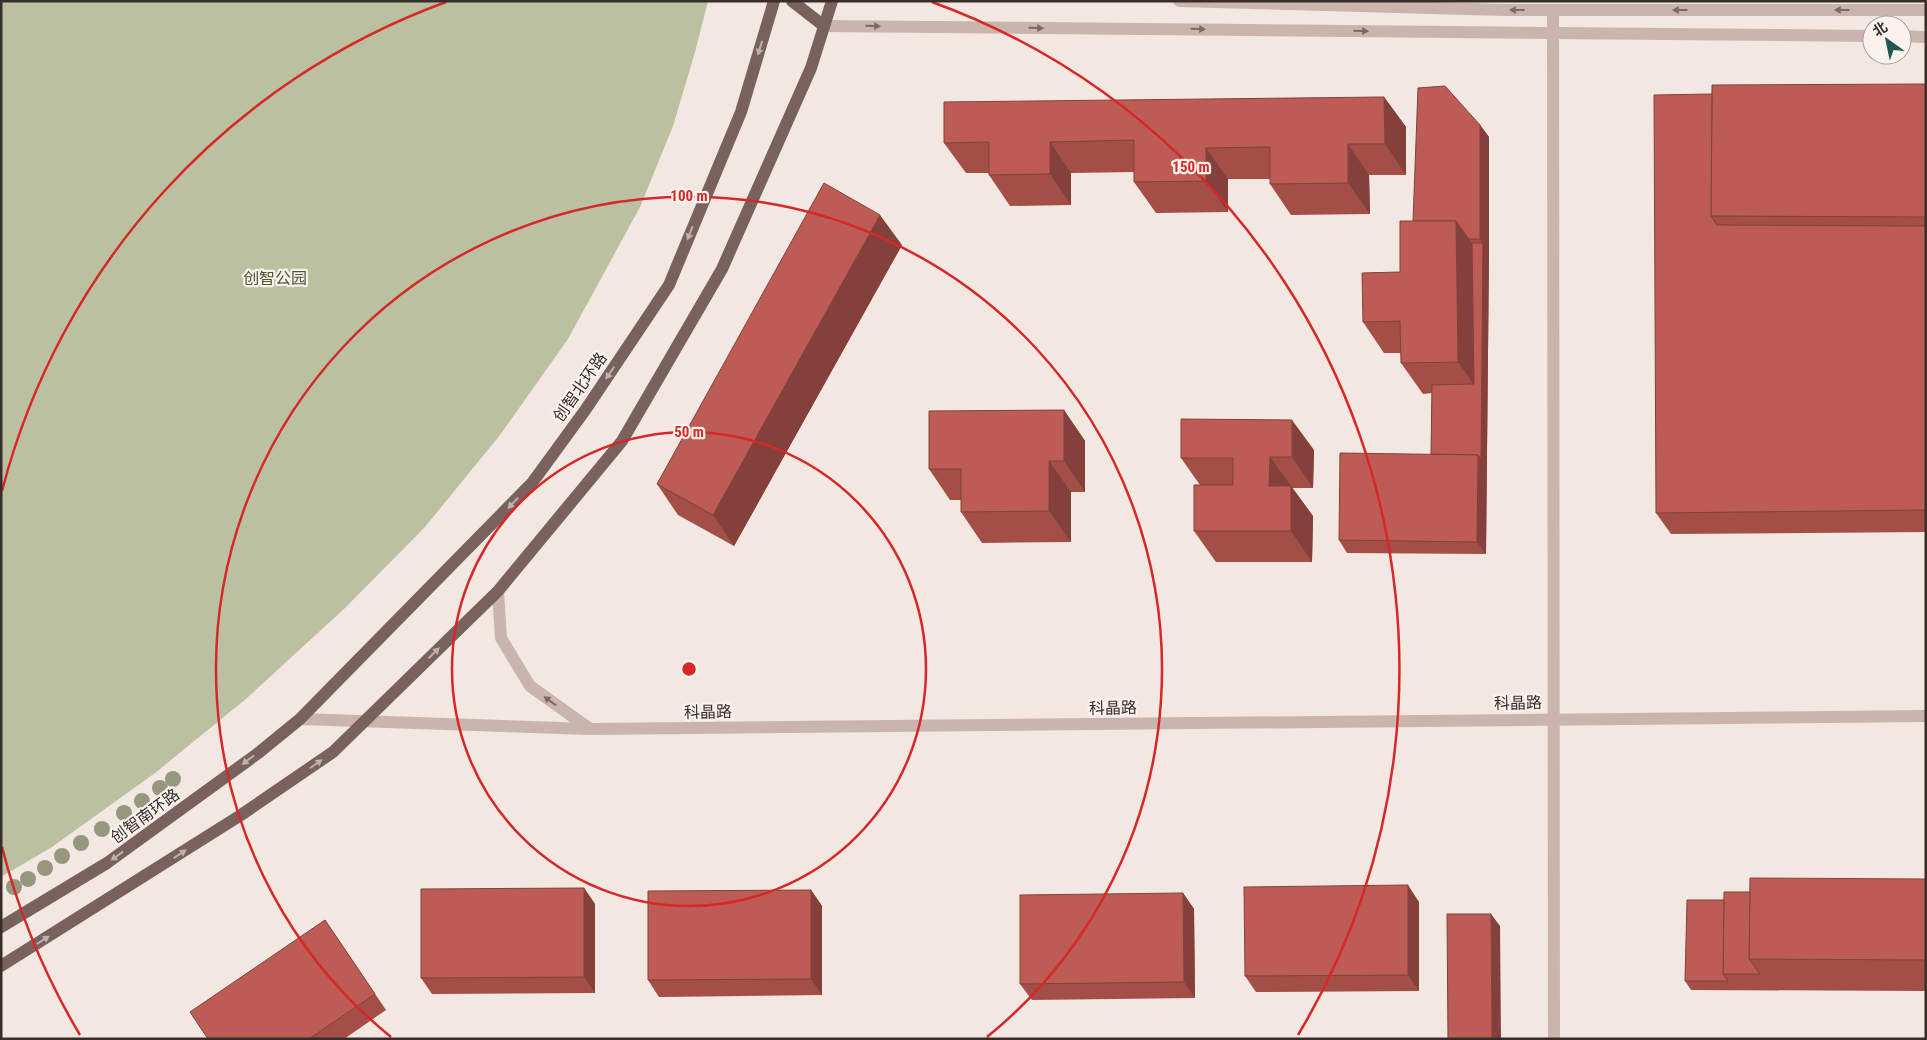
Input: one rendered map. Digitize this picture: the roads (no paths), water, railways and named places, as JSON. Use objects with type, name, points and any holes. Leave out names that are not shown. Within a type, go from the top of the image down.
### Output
[{"type":"main road","name":"创智北环路","points":[[300,719],[532,483],[586,409],[669,285],[741,112],[774,1]]},
{"type":"main road","points":[[792,1],[824,26]]},
{"type":"main road","points":[[1,966],[241,815],[333,752],[498,591],[622,441],[722,269],[811,68],[832,1]]},
{"type":"main road","name":"创智南环路","points":[[1,927],[107,863],[257,754],[300,719]]},
{"type":"street","points":[[1179,1],[1552,10],[1926,10]]},
{"type":"street","points":[[1552,10],[1554,1039]]},
{"type":"street","points":[[824,26],[1862,36]]},
{"type":"street","points":[[1912,36],[1926,37]]},
{"type":"street","points":[[498,591],[501,638],[530,686],[590,729]]},
{"type":"street","name":"科晶路","points":[[300,719],[590,729],[1926,716]]},
{"type":"park label","name":"创智公园","points":[[275,278]]}]
